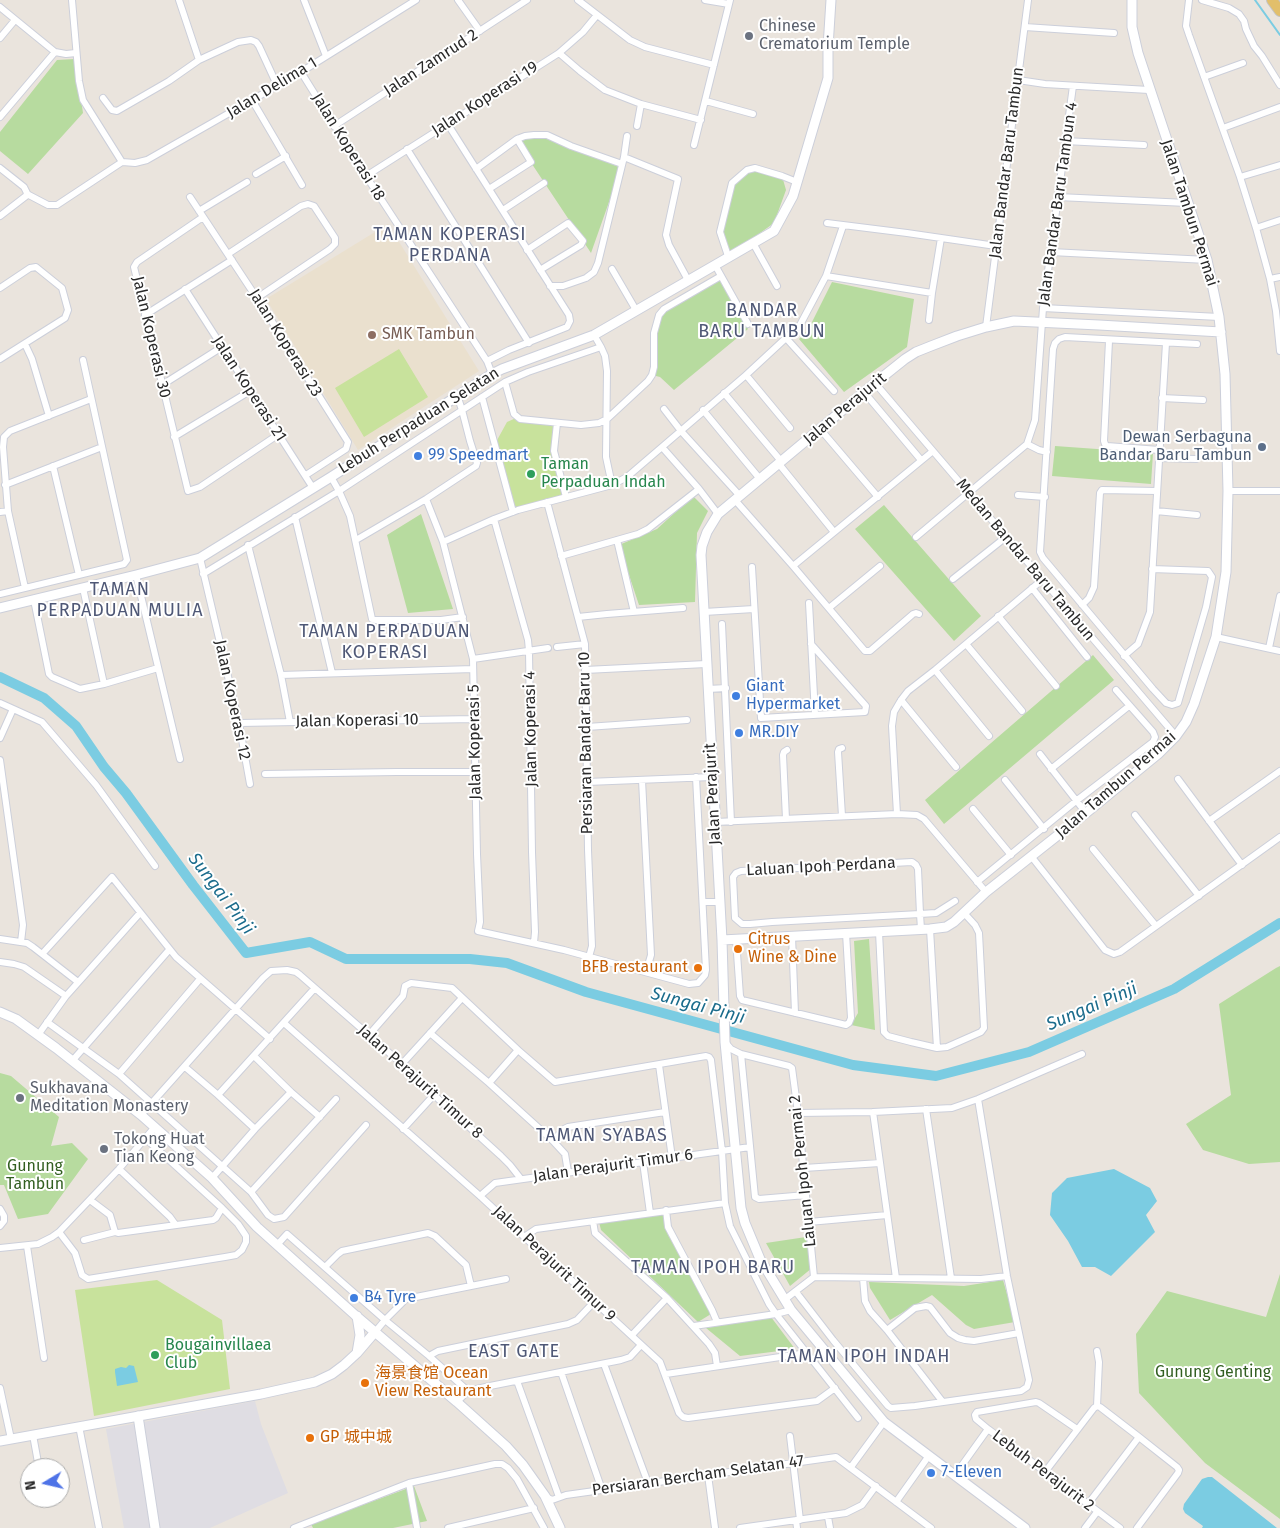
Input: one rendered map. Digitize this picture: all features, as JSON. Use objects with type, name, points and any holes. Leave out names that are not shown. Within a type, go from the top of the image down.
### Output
[{"type":"main road","points":[[1272,0],[1280,11]]},
{"type":"street","points":[[0,168],[26,189],[27,194],[48,205],[57,206],[122,162],[83,100],[79,82],[72,0]]},
{"type":"street","points":[[179,0],[199,60]]},
{"type":"street","points":[[304,0],[326,56]]},
{"type":"street","name":"Jalan Delima 1","points":[[122,162],[136,163],[147,160],[301,72],[416,0]]},
{"type":"street","points":[[458,0],[480,31]]},
{"type":"street","name":"Jalan Zamrud 2","points":[[334,126],[527,0]]},
{"type":"street","points":[[578,0],[630,40],[645,47],[714,65]]},
{"type":"street","points":[[694,144],[730,2],[706,0]]},
{"type":"street","name":"Lebuh Perpaduan Selatan","points":[[0,608],[200,558],[314,488],[492,374],[594,335],[774,231],[793,196],[828,78],[831,0]]},
{"type":"street","name":"Jalan Bandar Baru Tambun","points":[[986,327],[1028,0]]},
{"type":"street","name":"Jalan Tambun Permai","points":[[722,940],[925,929],[946,926],[954,922],[986,892],[1158,754],[1176,736],[1186,722],[1194,704],[1216,637],[1226,572],[1228,491],[1225,374],[1219,318],[1206,260],[1138,53],[1132,27],[1132,0]]},
{"type":"street","points":[[1189,0],[1186,26],[1240,177],[1256,228],[1270,279],[1280,337],[1280,351]]},
{"type":"street","points":[[1202,0],[1229,8],[1239,14],[1244,21],[1254,46],[1280,85]]},
{"type":"street","points":[[0,7],[55,52],[76,53]]},
{"type":"street","name":"Jalan Koperasi 19","points":[[366,176],[559,53],[583,32],[597,14]]},
{"type":"street","points":[[0,38],[16,20]]},
{"type":"street","points":[[1025,27],[1114,33]]},
{"type":"street","points":[[103,98],[112,110],[117,111],[199,60],[238,42],[247,40],[254,41],[259,46],[277,85]]},
{"type":"street","points":[[0,117],[55,52]]},
{"type":"street","points":[[559,53],[605,90],[641,104],[701,120]]},
{"type":"street","points":[[1204,77],[1243,63]]},
{"type":"street","name":"Jalan Koperasi 18","points":[[301,72],[492,374]]},
{"type":"street","points":[[1018,80],[1073,86],[1149,90]]},
{"type":"street","name":"Jalan Bandar Baru Tambun 4","points":[[1027,444],[1035,420],[1043,308],[1073,86]]},
{"type":"street","points":[[252,100],[302,185]]},
{"type":"street","points":[[706,101],[752,114]]},
{"type":"street","points":[[637,126],[641,104]]},
{"type":"street","points":[[1223,128],[1280,107]]},
{"type":"street","points":[[447,124],[569,315],[570,321],[567,327],[509,350],[486,362]]},
{"type":"street","points":[[476,169],[517,139],[525,136],[547,135],[571,146],[622,164]]},
{"type":"street","points":[[550,286],[563,286],[586,278],[594,272],[598,263],[624,157],[627,136]]},
{"type":"street","points":[[489,189],[531,162],[517,139]]},
{"type":"street","points":[[1065,142],[1144,145]]},
{"type":"street","points":[[407,149],[529,342]]},
{"type":"street","points":[[256,174],[286,156]]},
{"type":"street","points":[[624,157],[678,179],[666,235],[669,245],[688,280]]},
{"type":"street","points":[[1240,177],[1280,165]]},
{"type":"street","points":[[728,256],[720,232],[732,183],[747,170],[755,168],[797,182]]},
{"type":"street","points":[[201,214],[247,182]]},
{"type":"street","points":[[503,210],[544,183]]},
{"type":"street","points":[[0,216],[27,194]]},
{"type":"street","name":"Jalan Koperasi 23","points":[[190,197],[257,298],[348,442],[346,449],[306,475]]},
{"type":"street","points":[[1058,197],[1187,203]]},
{"type":"street","points":[[145,315],[185,290],[301,206],[308,204],[314,206],[335,238],[335,244],[257,298]]},
{"type":"street","name":"Jalan Koperasi 30","points":[[201,214],[137,262],[134,267],[188,491],[200,488],[279,434]]},
{"type":"street","points":[[1256,228],[1280,220]]},
{"type":"street","points":[[527,250],[568,222],[583,241],[581,245],[540,270]]},
{"type":"street","points":[[827,223],[996,246]]},
{"type":"street","points":[[443,542],[513,512],[612,485],[626,477],[746,375],[800,324],[826,276],[843,226]]},
{"type":"street","points":[[929,320],[941,238]]},
{"type":"street","points":[[752,243],[777,286]]},
{"type":"street","points":[[1050,252],[1206,260]]},
{"type":"street","points":[[715,265],[748,324]]},
{"type":"street","points":[[0,288],[30,268],[38,268],[62,288],[68,310],[65,318],[0,359]]},
{"type":"street","points":[[612,269],[636,310]]},
{"type":"street","points":[[506,382],[514,414],[520,419],[582,425],[599,423],[607,419],[652,375],[654,367],[654,333],[659,315],[664,309],[721,276]]},
{"type":"street","points":[[826,276],[932,293]]},
{"type":"street","points":[[1270,279],[1280,277]]},
{"type":"street","name":"Jalan Koperasi 21","points":[[185,290],[314,488]]},
{"type":"street","points":[[1043,308],[1219,318]]},
{"type":"street","name":"Jalan Perajurit","points":[[1024,1528],[884,1422],[784,1300],[760,1259],[745,1223],[741,1208],[725,1042],[722,940],[700,555],[707,532],[718,514],[875,383],[916,352],[957,336],[1014,321],[1221,332]]},
{"type":"street","points":[[594,335],[605,356],[606,458],[612,485]]},
{"type":"street","points":[[1152,569],[1208,571],[1212,576],[1206,607],[1178,703],[1172,705],[1166,703],[1124,656],[1040,552],[1053,349],[1059,339],[1065,337],[1109,341],[1197,344]]},
{"type":"street","points":[[786,338],[834,391]]},
{"type":"street","points":[[1109,341],[1104,442],[1107,446],[1159,450]]},
{"type":"street","points":[[1124,656],[1138,644],[1150,612],[1166,343]]},
{"type":"street","points":[[25,344],[32,359],[49,416]]},
{"type":"street","points":[[162,385],[222,347]]},
{"type":"street","points":[[204,574],[248,545],[339,491],[506,382],[528,372],[601,347]]},
{"type":"street","points":[[0,594],[126,563],[127,559],[82,360]]},
{"type":"street","points":[[746,375],[790,428]]},
{"type":"street","name":"Medan Bandar Baru Tambun","points":[[875,383],[1176,736]]},
{"type":"street","points":[[174,437],[250,391]]},
{"type":"street","points":[[864,392],[921,460]]},
{"type":"street","points":[[724,393],[834,532]]},
{"type":"street","points":[[356,540],[426,499],[476,465],[457,395]]},
{"type":"street","points":[[482,397],[513,512]]},
{"type":"street","points":[[1162,398],[1203,400]]},
{"type":"street","points":[[25,588],[8,511],[2,434],[91,399]]},
{"type":"street","points":[[664,409],[864,650],[867,652],[870,650],[912,614],[919,614]]},
{"type":"street","points":[[703,410],[760,479]]},
{"type":"street","points":[[557,423],[554,451],[566,497]]},
{"type":"street","points":[[821,430],[878,497]]},
{"type":"street","points":[[916,536],[1027,444],[1047,452]]},
{"type":"street","points":[[662,447],[718,514]]},
{"type":"street","points":[[5,484],[102,448]]},
{"type":"street","points":[[793,566],[932,451]]},
{"type":"street","points":[[1159,458],[1196,459]]},
{"type":"street","points":[[53,466],[79,575]]},
{"type":"street","points":[[331,476],[350,516],[372,619],[441,620],[463,617]]},
{"type":"street","points":[[562,556],[648,530],[699,490]]},
{"type":"street","points":[[1082,606],[1094,588],[1100,493],[1102,490],[1157,491]]},
{"type":"street","points":[[1228,491],[1280,491]]},
{"type":"street","points":[[1018,495],[1044,497]]},
{"type":"street","name":"Jalan Koperasi 5","points":[[426,499],[443,542],[473,659],[480,922],[478,931],[534,943]]},
{"type":"street","name":"Persiaran Bandar Baru 10","points":[[547,502],[585,644],[588,856],[592,946],[589,958]]},
{"type":"street","points":[[0,512],[8,511]]},
{"type":"street","points":[[1156,511],[1197,515]]},
{"type":"street","points":[[295,517],[332,673]]},
{"type":"street","name":"Jalan Koperasi 4","points":[[494,519],[530,651],[534,943]]},
{"type":"street","points":[[953,579],[1006,537]]},
{"type":"street","points":[[618,540],[634,612]]},
{"type":"street","points":[[248,545],[282,675],[290,722]]},
{"type":"street","name":"Jalan Koperasi 12","points":[[200,558],[239,723],[250,784]]},
{"type":"street","points":[[829,608],[880,566]]},
{"type":"street","points":[[752,567],[760,718],[865,712],[866,706],[811,644]]},
{"type":"street","points":[[136,575],[180,759]]},
{"type":"street","points":[[897,814],[892,726],[894,712],[901,700],[908,691],[1042,580]]},
{"type":"street","points":[[52,581],[56,595]]},
{"type":"street","points":[[83,588],[104,684]]},
{"type":"street","points":[[1032,588],[1087,657]]},
{"type":"street","points":[[1269,648],[1280,596]]},
{"type":"street","points":[[34,600],[48,671],[52,677],[79,689],[104,684],[158,668]]},
{"type":"street","points":[[810,603],[815,714]]},
{"type":"street","points":[[578,617],[683,608]]},
{"type":"street","points":[[704,612],[754,609]]},
{"type":"street","points":[[998,616],[1056,686]]},
{"type":"street","points":[[722,624],[731,822]]},
{"type":"street","points":[[1216,637],[1280,651]]},
{"type":"street","points":[[557,647],[585,644]]},
{"type":"street","points":[[966,644],[1022,711]]},
{"type":"street","points":[[473,659],[548,648]]},
{"type":"street","points":[[585,670],[706,664]]},
{"type":"street","points":[[282,675],[473,669]]},
{"type":"street","points":[[934,670],[989,736]]},
{"type":"street","points":[[708,690],[726,688]]},
{"type":"street","points":[[978,882],[1076,801],[1153,742],[1156,737],[1153,732],[1116,690]]},
{"type":"street","points":[[901,700],[956,767]]},
{"type":"street","points":[[0,703],[42,722],[96,785],[155,866]]},
{"type":"street","points":[[1052,769],[1129,706]]},
{"type":"street","points":[[0,738],[13,709]]},
{"type":"street","name":"Jalan Koperasi 10","points":[[239,723],[474,719]]},
{"type":"street","points":[[587,727],[687,720]]},
{"type":"street","points":[[842,748],[838,752],[842,816]]},
{"type":"street","points":[[786,819],[783,755],[787,750]]},
{"type":"street","points":[[1040,754],[1086,813]]},
{"type":"street","points":[[0,760],[23,925],[21,942]]},
{"type":"street","points":[[1209,821],[1280,771]]},
{"type":"street","points":[[265,774],[475,772]]},
{"type":"street","points":[[534,943],[681,983],[694,985],[705,976],[696,777]]},
{"type":"street","points":[[587,782],[712,777]]},
{"type":"street","points":[[642,780],[651,955],[646,972]]},
{"type":"street","points":[[1005,780],[1044,829]]},
{"type":"street","points":[[1178,780],[1242,865]]},
{"type":"street","points":[[972,809],[1011,856]]},
{"type":"street","points":[[715,822],[897,814],[917,815],[923,818],[986,892]]},
{"type":"street","points":[[1135,814],[1199,896]]},
{"type":"street","points":[[1031,856],[1105,950],[1114,954],[1120,952],[1280,838]]},
{"type":"street","points":[[1093,850],[1156,926]]},
{"type":"street","name":"Laluan Ipoh Perdana","points":[[920,914],[742,924],[735,918],[733,880],[734,875],[738,872],[914,863],[918,869],[920,914],[925,929],[936,1048]]},
{"type":"street","points":[[43,953],[112,877],[169,950],[270,1039]]},
{"type":"street","points":[[920,914],[937,913],[955,901]]},
{"type":"street","points":[[703,902],[719,902]]},
{"type":"street","points":[[879,932],[884,1032],[888,1036],[942,1048],[954,1045],[981,1032],[984,1028],[979,933],[964,912]]},
{"type":"street","points":[[38,1034],[66,996],[140,913]]},
{"type":"street","points":[[736,939],[741,999],[844,1024],[849,1023],[851,1018],[846,933]]},
{"type":"street","points":[[792,936],[795,1013]]},
{"type":"street","points":[[0,939],[27,943],[43,953],[78,982]]},
{"type":"street","points":[[73,1060],[169,950]]},
{"type":"street","points":[[0,962],[24,967],[66,996]]},
{"type":"street","name":"Jalan Perajurit Timur 8","points":[[141,1115],[270,971],[284,970],[296,972],[402,1064],[501,1156],[521,1179]]},
{"type":"street","points":[[119,1074],[200,979]]},
{"type":"street","points":[[368,1036],[402,996],[406,984],[411,983],[452,988],[518,1050],[552,1080],[557,1082],[709,1057],[711,1060],[722,1151],[725,1203],[730,1226],[769,1304],[858,1418]]},
{"type":"street","points":[[218,1095],[314,989]]},
{"type":"street","points":[[402,1064],[462,998]]},
{"type":"street","points":[[0,1012],[16,1019],[38,1034],[141,1115],[212,1178],[257,1227],[506,1446],[545,1496],[560,1528]]},
{"type":"street","points":[[47,1022],[119,1074],[251,1192],[271,1217],[277,1220],[284,1217],[366,1125]]},
{"type":"street","name":"Jalan Perajurit Timur 9","points":[[284,1023],[480,1196],[660,1362],[679,1413],[685,1418],[817,1401],[834,1388]]},
{"type":"street","points":[[430,1033],[553,1141],[565,1154],[568,1172]]},
{"type":"street","points":[[725,1042],[731,1049],[741,1054],[754,1195],[759,1199],[806,1195]]},
{"type":"street","points":[[489,1083],[518,1050]]},
{"type":"street","name":"Laluan Ipoh Permai 2","points":[[741,1054],[789,1066],[792,1070],[804,1168],[814,1277]]},
{"type":"street","points":[[798,1113],[952,1108],[978,1099],[1082,1054]]},
{"type":"street","points":[[254,1056],[320,1117]]},
{"type":"street","points":[[658,1065],[672,1158]]},
{"type":"street","points":[[185,1067],[255,1129]]},
{"type":"street","points":[[212,1178],[291,1092]]},
{"type":"street","points":[[404,1129],[434,1095]]},
{"type":"street","points":[[251,1192],[336,1099]]},
{"type":"street","points":[[796,1292],[833,1340],[891,1408],[1021,1391],[1027,1387],[1029,1380],[1007,1276],[978,1099]]},
{"type":"street","points":[[926,1109],[951,1278]]},
{"type":"street","name":"Jalan Perajurit Timur 6","points":[[553,1141],[564,1128],[665,1112]]},
{"type":"street","points":[[873,1112],[896,1278]]},
{"type":"street","points":[[0,1248],[27,1246],[46,1240],[59,1232],[154,1128]]},
{"type":"street","points":[[59,1232],[75,1252],[82,1275],[88,1279],[231,1256],[242,1250],[246,1242],[246,1236],[242,1230],[222,1208],[145,1138]]},
{"type":"street","name":"Jalan Perajurit Timur 6","points":[[480,1196],[494,1184],[521,1179],[750,1147]]},
{"type":"street","points":[[643,1162],[650,1213]]},
{"type":"street","points":[[804,1168],[880,1163]]},
{"type":"street","points":[[118,1169],[170,1216],[175,1224]]},
{"type":"street","points":[[90,1200],[110,1215],[115,1232]]},
{"type":"street","points":[[524,1237],[535,1229],[725,1203]]},
{"type":"street","points":[[84,1240],[115,1232],[213,1220],[222,1208]]},
{"type":"street","points":[[0,1209],[4,1216],[4,1221],[0,1226]]},
{"type":"street","points":[[666,1210],[668,1227],[717,1322]]},
{"type":"street","points":[[809,1222],[887,1215]]},
{"type":"street","points":[[593,1221],[595,1234],[667,1298],[694,1326],[715,1353],[717,1366]]},
{"type":"street","points":[[325,1267],[346,1249],[428,1233],[435,1236],[467,1266],[471,1286]]},
{"type":"street","points":[[277,1245],[287,1234],[468,1391]]},
{"type":"street","points":[[27,1246],[44,1358]]},
{"type":"street","points":[[784,1300],[814,1277],[981,1279],[1007,1276]]},
{"type":"street","points":[[863,1278],[865,1301],[870,1311],[942,1401]]},
{"type":"street","points":[[0,1441],[305,1385],[332,1374],[357,1353],[406,1299],[506,1279]]},
{"type":"street","points":[[632,1335],[667,1298]]},
{"type":"street","points":[[429,1356],[438,1351],[568,1324],[577,1320],[595,1301]]},
{"type":"street","points":[[887,1330],[915,1308],[926,1306],[930,1307],[950,1333],[958,1338],[974,1341],[1019,1333]]},
{"type":"street","points":[[694,1326],[776,1314],[791,1310]]},
{"type":"street","points":[[357,1316],[360,1335],[357,1353]]},
{"type":"street","points":[[457,1402],[468,1391],[604,1364],[630,1357],[641,1345]]},
{"type":"street","points":[[1045,1472],[1097,1406],[1099,1362],[1097,1351]]},
{"type":"street","points":[[666,1374],[807,1353]]},
{"type":"street","points":[[604,1364],[648,1483]]},
{"type":"street","points":[[561,1372],[602,1490]]},
{"type":"street","points":[[852,1384],[862,1374]]},
{"type":"street","points":[[517,1381],[558,1498],[553,1503],[553,1511]]},
{"type":"street","points":[[0,1388],[11,1439]]},
{"type":"street","points":[[988,1429],[976,1419],[975,1415],[977,1412],[1036,1402],[1077,1429]]},
{"type":"street","points":[[1097,1406],[1177,1467],[1178,1470],[1178,1473],[1137,1528]]},
{"type":"street","points":[[138,1416],[155,1528]]},
{"type":"street","points":[[851,1467],[884,1422]]},
{"type":"street","points":[[79,1426],[99,1528]]},
{"type":"street","name":"Lebuh Perajurit 2","points":[[955,1475],[988,1429],[1120,1528]]},
{"type":"street","points":[[33,1435],[36,1458]]},
{"type":"street","points":[[790,1436],[798,1520],[796,1528]]},
{"type":"street","points":[[1088,1504],[1139,1437]]},
{"type":"street","name":"Persiaran Bercham Selatan 47","points":[[545,1496],[549,1499],[558,1498],[566,1495],[836,1457],[931,1528]]},
{"type":"street","points":[[896,1502],[928,1457]]},
{"type":"street","points":[[294,1528],[311,1525],[409,1483],[502,1464],[517,1479],[544,1528]]},
{"type":"street","points":[[708,1475],[714,1528]]},
{"type":"street","points":[[409,1483],[417,1528]]},
{"type":"street","points":[[740,1528],[846,1513],[862,1504],[876,1486]]},
{"type":"street","points":[[448,1528],[534,1508]]},
{"type":"street","points":[[1085,1528],[1097,1512]]},
{"type":"street","points":[[828,1517],[830,1528]]},
{"type":"shaded area","name":"SMK Tambun","points":[[388,224],[479,371],[358,450],[266,299]]},
{"type":"shaded area","points":[[255,1401],[261,1424],[288,1493],[210,1528],[124,1528],[106,1429]]},
{"type":"green space","points":[[75,59],[83,113],[28,174],[0,151],[0,132],[57,60]]},
{"type":"green space","points":[[547,135],[621,168],[591,253],[518,143],[522,137]]},
{"type":"green space","points":[[755,168],[782,176],[786,190],[774,223],[728,256],[720,232],[732,183]]},
{"type":"green space","points":[[721,276],[748,329],[674,390],[660,377],[652,375],[659,315]]},
{"type":"green space","points":[[832,282],[914,299],[907,347],[844,392],[799,339],[808,330]]},
{"type":"green space","points":[[399,349],[428,397],[364,437],[335,388]]},
{"type":"green space","name":"Taman Perpaduan Indah","points":[[516,418],[555,424],[552,444],[564,496],[514,509],[496,442],[507,422]]},
{"type":"green space","points":[[1055,446],[1153,453],[1151,484],[1052,476]]},
{"type":"green space","points":[[693,496],[708,511],[697,533],[695,602],[639,605],[619,545],[657,529]]},
{"type":"green space","points":[[884,505],[981,616],[954,641],[855,529]]},
{"type":"green space","points":[[421,514],[453,609],[408,613],[387,535]]},
{"type":"green space","points":[[1093,655],[1114,680],[944,824],[925,800]]},
{"type":"green space","points":[[869,939],[875,1030],[851,1025],[858,1013],[854,941]]},
{"type":"green space","points":[[1280,966],[1280,1162],[1249,1164],[1203,1150],[1186,1124],[1231,1095],[1219,1004]]},
{"type":"green space","name":"Gunung Tambun","points":[[0,1073],[11,1076],[59,1117],[51,1146],[72,1143],[88,1159],[48,1214],[18,1219],[4,1185],[0,1185]]},
{"type":"green space","points":[[662,1212],[668,1235],[709,1305],[711,1314],[698,1322],[601,1230],[599,1222]]},
{"type":"green space","points":[[806,1237],[812,1268],[790,1286],[766,1243]]},
{"type":"green space","name":"Gunung Genting","points":[[1280,1274],[1280,1519],[1205,1463],[1139,1393],[1136,1334],[1167,1291],[1266,1317]]},
{"type":"green space","name":"Bougainvillaea Club","points":[[157,1280],[222,1320],[230,1389],[94,1416],[75,1290]]},
{"type":"green space","points":[[1003,1280],[1015,1322],[974,1329],[966,1325],[932,1295],[890,1320],[870,1288],[869,1282],[964,1286]]},
{"type":"green space","points":[[771,1317],[795,1349],[740,1356],[706,1328]]},
{"type":"green space","points":[[414,1486],[427,1521],[393,1528],[313,1528],[311,1524]]},
{"type":"water","points":[[1114,1169],[1150,1188],[1157,1201],[1146,1215],[1155,1232],[1111,1276],[1095,1267],[1082,1267],[1068,1241],[1050,1215],[1052,1193],[1067,1178]]},
{"type":"water","points":[[129,1365],[134,1366],[138,1382],[117,1386],[115,1369],[126,1368]]},
{"type":"water","points":[[1212,1477],[1277,1528],[1202,1528],[1203,1526],[1185,1513],[1183,1509],[1184,1504],[1202,1479]]},
{"type":"waterway","points":[[1255,0],[1280,35]]},
{"type":"waterway","name":"Sungai Pinji","points":[[0,677],[44,698],[76,726],[104,767],[126,793],[193,885],[246,953],[310,942],[346,959],[470,959],[507,963],[586,992],[853,1065],[936,1076],[1029,1052],[1174,989],[1280,923]]},
{"type":"place","name":"Chinese Crematorium Temple","points":[[749,36]]},
{"type":"place","name":"SMK Tambun","points":[[372,335]]},
{"type":"place","name":"Dewan Serbaguna Bandar Baru Tambun","points":[[1262,447]]},
{"type":"place","name":"99 Speedmart","points":[[418,456]]},
{"type":"place","name":"Taman Perpaduan Indah","points":[[531,474]]},
{"type":"place","name":"Giant Hypermarket","points":[[736,696]]},
{"type":"place","name":"MR.DIY","points":[[739,733]]},
{"type":"place","name":"Citrus Wine & Dine","points":[[738,949]]},
{"type":"place","name":"BFB restaurant","points":[[698,968]]},
{"type":"place","name":"Sukhavana Meditation Monastery","points":[[20,1098]]},
{"type":"place","name":"Tokong Huat Tian Keong","points":[[104,1149]]},
{"type":"place","name":"B4 Tyre","points":[[354,1298]]},
{"type":"place","name":"Bougainvillaea Club","points":[[155,1355]]},
{"type":"place","name":"海景食馆 Ocean View Restaurant","points":[[365,1383]]},
{"type":"place","name":"GP 城中城","points":[[310,1438]]},
{"type":"place","name":"7-Eleven","points":[[931,1473]]},
{"type":"district","name":"TAMAN KOPERASI PERDANA","points":[[450,245]]},
{"type":"district","name":"BANDAR BARU TAMBUN","points":[[762,321]]},
{"type":"district","name":"TAMAN PERPADUAN MULIA","points":[[120,600]]},
{"type":"district","name":"TAMAN PERPADUAN KOPERASI","points":[[385,642]]},
{"type":"district","name":"TAMAN SYABAS","points":[[602,1136]]},
{"type":"district","name":"TAMAN IPOH BARU","points":[[713,1268]]},
{"type":"district","name":"EAST GATE","points":[[514,1352]]},
{"type":"district","name":"TAMAN IPOH INDAH","points":[[864,1357]]}]
